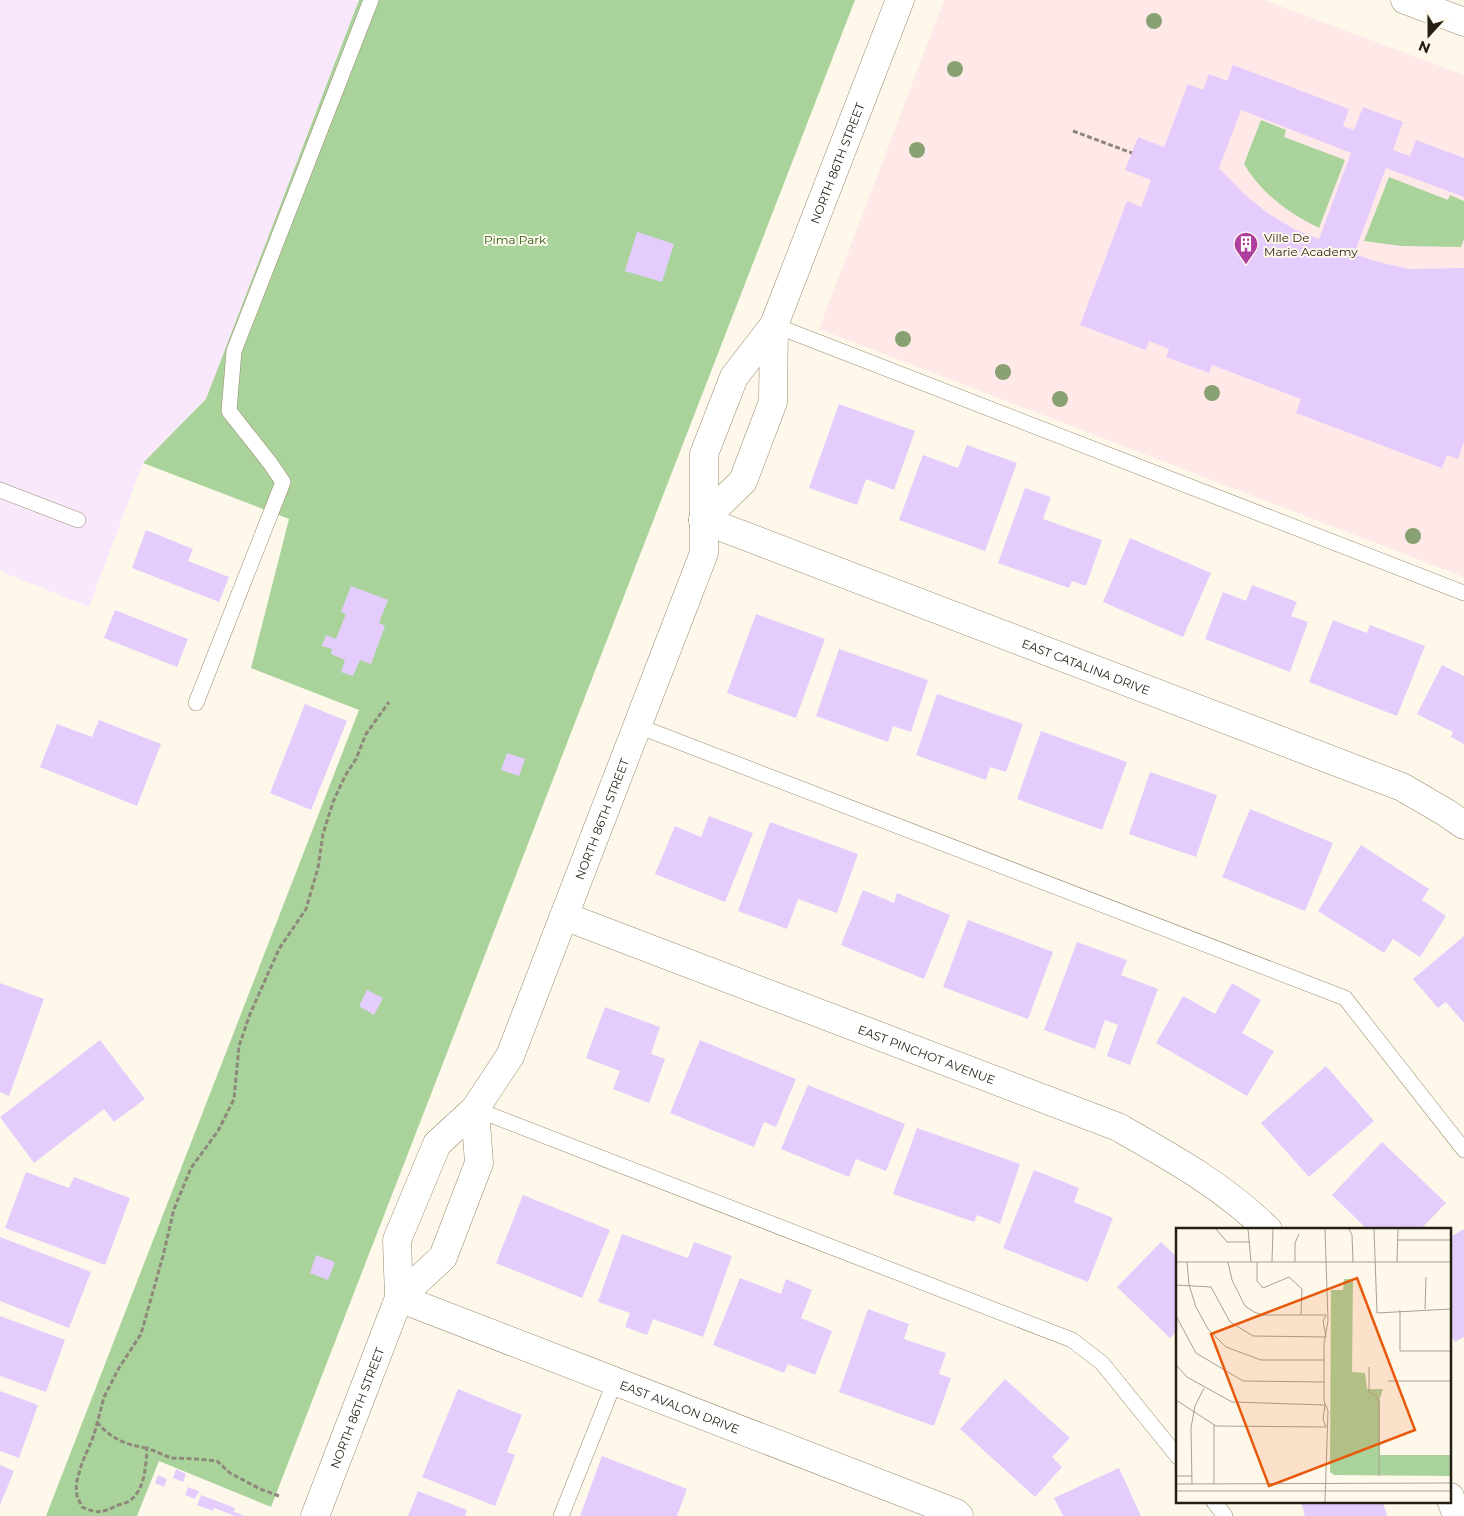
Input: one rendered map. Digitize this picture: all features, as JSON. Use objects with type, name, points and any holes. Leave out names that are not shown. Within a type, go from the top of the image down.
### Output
[{"type":"street","name":"NORTH 86TH STREET","points":[[315,1516],[399,1298],[397,1240],[437,1144],[475,1109],[510,1056],[704,553],[704,454],[734,377],[774,325],[900,0]]},
{"type":"street","points":[[1405,0],[1464,22]]},
{"type":"street","name":"NORTH 86TH STREET","points":[[703,520],[743,481],[773,402],[774,325]]},
{"type":"street","name":"EAST CATALINA DRIVE","points":[[703,520],[1402,787],[1464,825]]},
{"type":"street","name":"EAST PINCHOT AVENUE","points":[[564,916],[1118,1127],[1183,1164],[1249,1210],[1266,1228]]},
{"type":"street","name":"NORTH 86TH STREET","points":[[399,1298],[443,1257],[479,1163],[475,1109]]},
{"type":"street","name":"EAST AVALON DRIVE","points":[[399,1298],[956,1513],[959,1516]]},
{"type":"street","points":[[1452,1502],[1457,1516]]},
{"type":"lane","points":[[196,703],[283,482],[229,411],[234,351],[371,0]]},
{"type":"lane","points":[[774,325],[1464,593]]},
{"type":"lane","points":[[0,490],[78,520]]},
{"type":"lane","points":[[638,726],[1344,998],[1464,1150]]},
{"type":"lane","points":[[475,1109],[1072,1340],[1102,1363],[1176,1455]]},
{"type":"lane","points":[[561,1516],[615,1381]]},
{"type":"lane","points":[[1216,1504],[1225,1516]]},
{"type":"path","points":[[1073,131],[1132,153]]},
{"type":"path","points":[[148,1448],[146,1465],[139,1490],[130,1501],[108,1511],[95,1513],[82,1507],[76,1496],[76,1484],[82,1463],[94,1435],[104,1397],[119,1368],[141,1334],[174,1209],[191,1168],[218,1130],[234,1099],[239,1046],[250,1014],[279,949],[306,909],[318,868],[323,834],[333,802],[345,776],[356,759],[366,734],[389,702]]},
{"type":"path","points":[[97,1422],[113,1438],[129,1445],[148,1448],[170,1458],[217,1462],[230,1473],[278,1496]]},
{"type":"shaded area","points":[[0,0],[359,0],[206,399],[143,463],[89,607],[0,571]]},
{"type":"shaded area","points":[[944,0],[1264,0],[1464,75],[1464,577],[819,329]]},
{"type":"green space","name":"Pima Park","points":[[359,0],[855,0],[271,1507],[159,1461],[137,1516],[46,1516],[359,710],[251,668],[289,519],[143,463],[206,399]]},
{"type":"green space","points":[[1261,120],[1286,130],[1284,137],[1345,160],[1319,228],[1277,202],[1259,185],[1244,164]]},
{"type":"green space","points":[[1389,177],[1448,200],[1450,195],[1464,201],[1464,239],[1461,247],[1401,246],[1364,241]]},
{"type":"building","name":"Ville De Marie Academy","points":[[1233,65],[1349,109],[1343,126],[1354,130],[1363,107],[1403,122],[1393,150],[1410,156],[1416,140],[1464,158],[1464,197],[1386,168],[1354,254],[1409,269],[1464,268],[1464,442],[1458,459],[1447,455],[1442,468],[1296,413],[1301,399],[1212,365],[1209,373],[1166,357],[1169,349],[1149,341],[1146,350],[1080,325],[1127,201],[1141,207],[1151,180],[1125,170],[1138,137],[1164,147],[1188,84],[1203,90],[1209,74],[1227,81]],"holes":[[[1241,110],[1351,153],[1319,239],[1294,229],[1269,214],[1245,195],[1219,168]]]},
{"type":"building","points":[[637,232],[674,244],[662,282],[625,271]]},
{"type":"building","points":[[839,404],[915,431],[894,490],[866,479],[857,505],[809,488]]},
{"type":"building","points":[[967,445],[1017,463],[985,551],[899,520],[923,455],[958,468]]},
{"type":"building","points":[[1025,488],[1051,497],[1043,519],[1102,540],[1086,586],[1072,581],[1069,588],[998,563]]},
{"type":"building","points":[[146,530],[193,549],[188,561],[229,577],[219,602],[132,568]]},
{"type":"building","points":[[1130,538],[1211,573],[1183,637],[1103,602]]},
{"type":"building","points":[[1252,585],[1297,602],[1291,616],[1308,622],[1290,672],[1205,639],[1223,592],[1246,601]]},
{"type":"building","points":[[351,586],[388,600],[379,623],[385,626],[371,664],[360,660],[353,676],[341,672],[345,660],[331,654],[332,649],[322,646],[326,635],[336,639],[346,614],[341,612]]},
{"type":"building","points":[[115,610],[188,639],[177,667],[104,638]]},
{"type":"building","points":[[756,614],[825,639],[796,718],[727,693]]},
{"type":"building","points":[[1333,620],[1367,633],[1370,625],[1425,646],[1397,716],[1309,682]]},
{"type":"building","points":[[839,649],[928,680],[911,732],[893,726],[888,742],[816,716]]},
{"type":"building","points":[[1442,665],[1464,676],[1464,744],[1451,737],[1453,732],[1417,714]]},
{"type":"building","points":[[937,694],[1023,724],[1006,772],[990,767],[986,780],[916,755]]},
{"type":"building","points":[[305,704],[347,721],[311,810],[270,793]]},
{"type":"building","points":[[99,720],[161,744],[137,806],[40,767],[57,724],[92,737]]},
{"type":"building","points":[[1041,731],[1127,762],[1102,830],[1017,799]]},
{"type":"building","points":[[507,753],[525,759],[519,776],[501,770]]},
{"type":"building","points":[[1150,772],[1217,795],[1196,857],[1129,834]]},
{"type":"building","points":[[1250,809],[1333,843],[1305,911],[1222,877]]},
{"type":"building","points":[[709,816],[753,833],[725,902],[655,874],[675,826],[701,837]]},
{"type":"building","points":[[770,822],[858,854],[837,913],[798,899],[787,929],[738,911]]},
{"type":"building","points":[[1361,845],[1429,889],[1422,900],[1446,916],[1420,957],[1393,939],[1384,953],[1318,911]]},
{"type":"building","points":[[863,890],[894,903],[897,893],[950,915],[924,979],[841,945]]},
{"type":"building","points":[[968,920],[1053,952],[1028,1019],[943,987]]},
{"type":"building","points":[[1464,936],[1464,1023],[1446,1002],[1438,1008],[1413,979]]},
{"type":"building","points":[[1077,942],[1127,960],[1121,975],[1158,989],[1130,1065],[1107,1056],[1118,1025],[1105,1020],[1095,1049],[1044,1030]]},
{"type":"building","points":[[0,983],[44,999],[9,1096],[0,1092]]},
{"type":"building","points":[[1232,983],[1261,1000],[1242,1033],[1274,1051],[1247,1096],[1156,1043],[1183,996],[1215,1014]]},
{"type":"building","points":[[367,990],[383,998],[374,1015],[359,1006]]},
{"type":"building","points":[[605,1007],[660,1027],[651,1054],[665,1059],[649,1103],[613,1089],[620,1071],[586,1058]]},
{"type":"building","points":[[100,1040],[145,1099],[114,1122],[104,1109],[34,1163],[0,1117]]},
{"type":"building","points":[[700,1040],[796,1079],[776,1127],[764,1122],[754,1147],[670,1113]]},
{"type":"building","points":[[1326,1066],[1374,1121],[1309,1177],[1261,1123]]},
{"type":"building","points":[[808,1085],[905,1124],[886,1171],[856,1159],[849,1177],[781,1149]]},
{"type":"building","points":[[917,1128],[1020,1164],[1000,1224],[977,1215],[974,1222],[893,1194]]},
{"type":"building","points":[[1382,1142],[1446,1203],[1422,1228],[1366,1228],[1332,1195]]},
{"type":"building","points":[[1034,1170],[1079,1188],[1074,1202],[1113,1218],[1088,1282],[1003,1248]]},
{"type":"building","points":[[26,1172],[69,1188],[74,1177],[130,1198],[105,1265],[5,1228]]},
{"type":"building","points":[[523,1195],[610,1230],[582,1298],[496,1263]]},
{"type":"building","points":[[1464,1229],[1464,1337],[1455,1342],[1452,1337],[1452,1236]]},
{"type":"building","points":[[622,1234],[688,1258],[694,1242],[732,1256],[703,1337],[653,1319],[647,1335],[625,1327],[630,1313],[598,1302]]},
{"type":"building","points":[[0,1237],[91,1272],[69,1328],[0,1301]]},
{"type":"building","points":[[1161,1242],[1176,1256],[1176,1332],[1170,1338],[1117,1287]]},
{"type":"building","points":[[316,1255],[335,1262],[328,1280],[310,1273]]},
{"type":"building","points":[[740,1278],[781,1294],[786,1279],[812,1290],[801,1318],[832,1331],[815,1375],[788,1364],[784,1373],[713,1345]]},
{"type":"building","points":[[868,1309],[909,1324],[904,1339],[946,1353],[939,1374],[951,1378],[934,1426],[839,1392]]},
{"type":"building","points":[[0,1316],[65,1340],[46,1392],[0,1376]]},
{"type":"building","points":[[1005,1379],[1070,1438],[1052,1457],[1062,1467],[1035,1497],[960,1429]]},
{"type":"building","points":[[458,1389],[522,1415],[507,1452],[515,1455],[495,1506],[422,1477]]},
{"type":"building","points":[[0,1391],[38,1405],[19,1458],[0,1451]]},
{"type":"building","points":[[602,1456],[687,1489],[677,1516],[580,1516]]},
{"type":"building","points":[[0,1465],[14,1471],[0,1505]]},
{"type":"building","points":[[1119,1468],[1141,1516],[1063,1516],[1054,1498]]},
{"type":"building","points":[[176,1469],[186,1474],[183,1482],[173,1478]]},
{"type":"building","points":[[158,1475],[167,1479],[164,1487],[155,1483]]},
{"type":"building","points":[[188,1487],[199,1491],[195,1499],[185,1495]]},
{"type":"building","points":[[418,1491],[467,1510],[465,1516],[408,1516]]},
{"type":"building","points":[[201,1495],[235,1508],[234,1512],[245,1516],[235,1516],[214,1508],[213,1511],[197,1505]]},
{"type":"building","points":[[1302,1504],[1384,1504],[1387,1516],[1305,1516]]},
{"type":"place","name":"Ville De Marie Academy","points":[[1246,265]]}]
